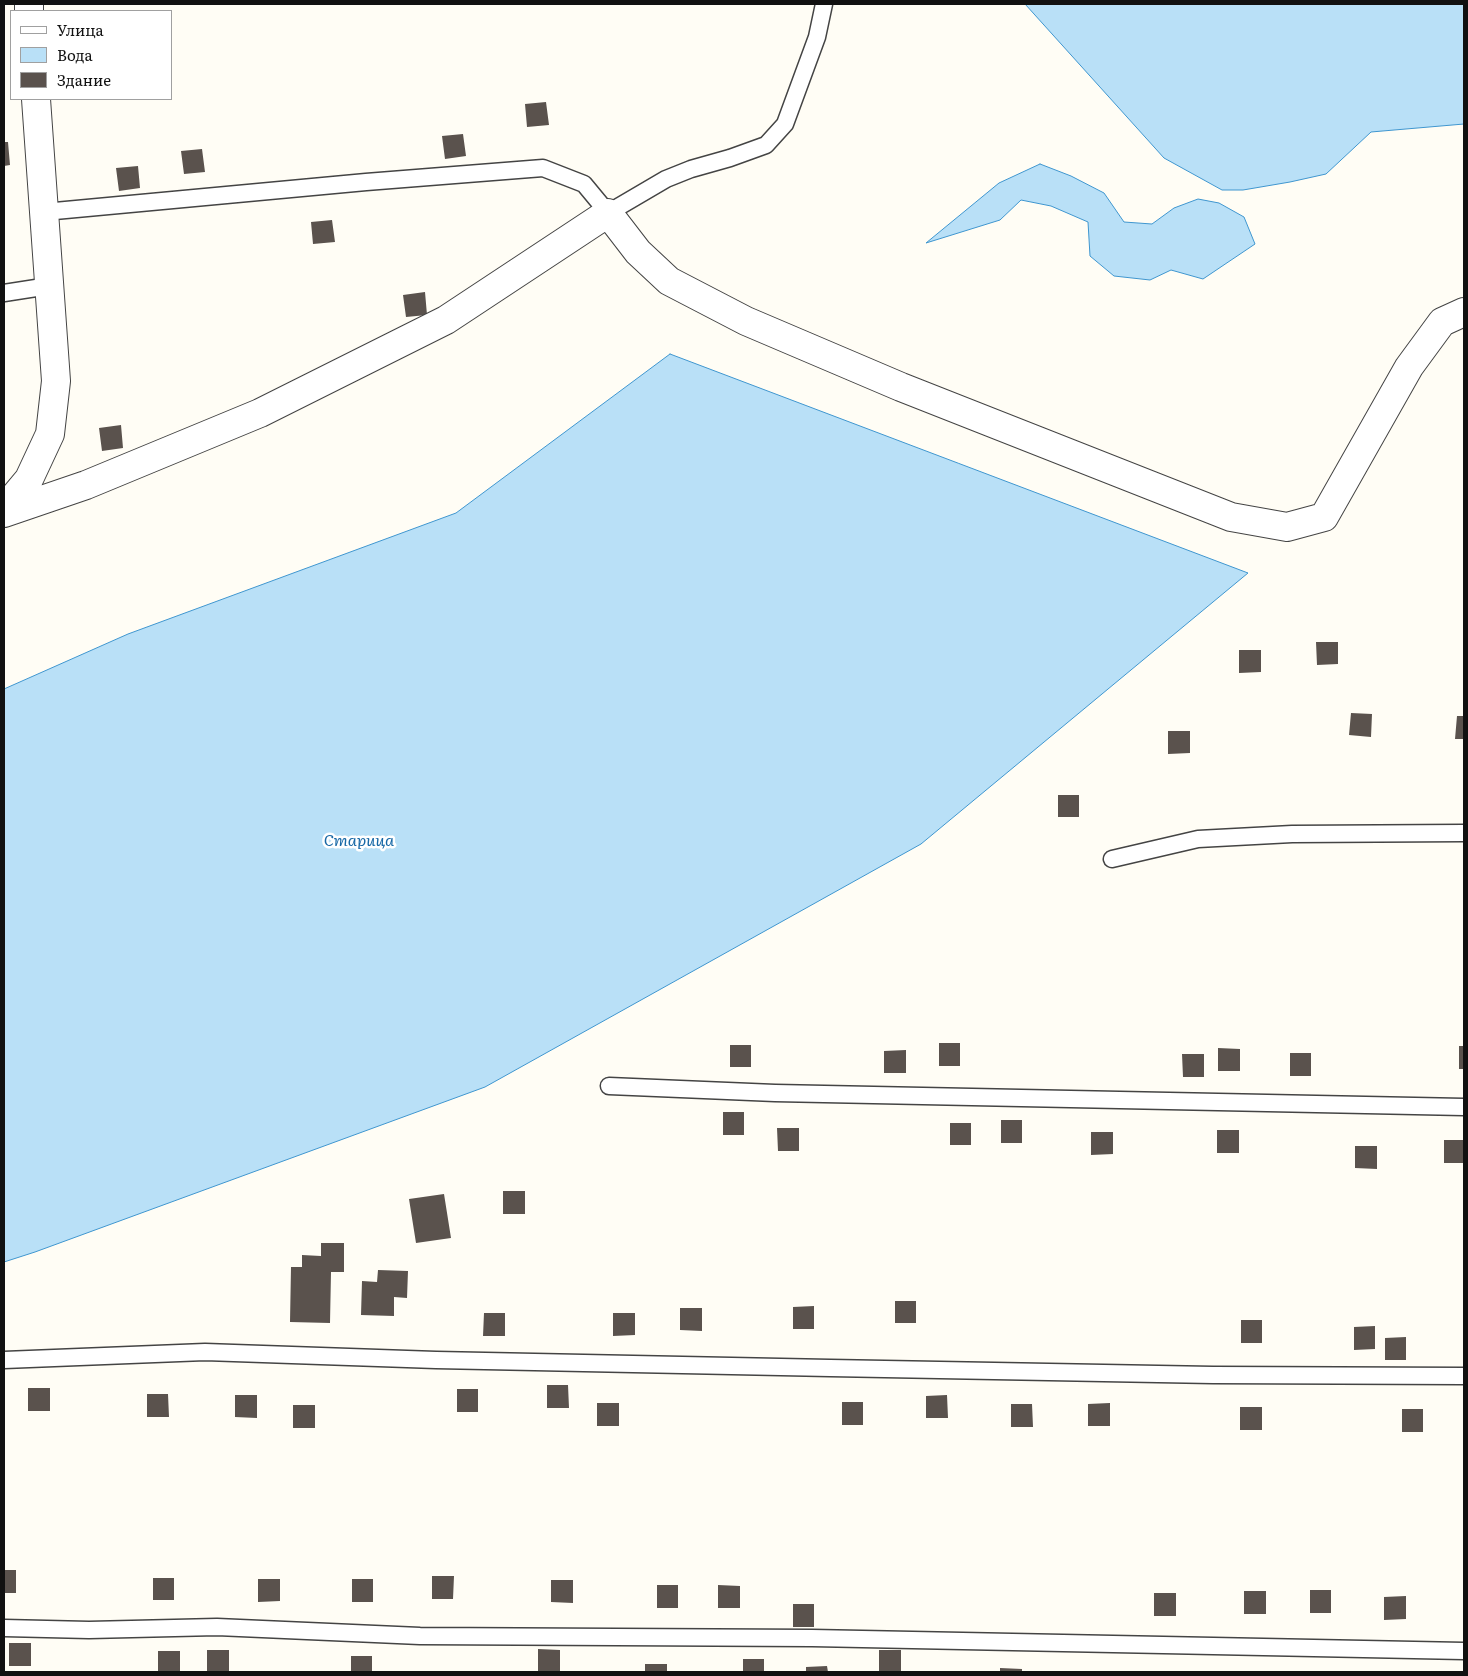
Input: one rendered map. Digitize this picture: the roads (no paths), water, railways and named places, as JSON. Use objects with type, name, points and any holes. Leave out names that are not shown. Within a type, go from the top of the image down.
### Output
[{"type":"street","points":[[4,508],[29,479],[50,434],[56,381],[36,100]]},
{"type":"street","points":[[4,513],[86,485],[260,413],[446,320],[608,213],[638,252],[670,281],[746,321],[901,387],[1232,517],[1287,527],[1324,517],[1409,367],[1442,322],[1464,312]]},
{"type":"lane","points":[[44,212],[366,182],[543,168],[584,184],[608,213],[666,179],[691,168],[730,158],[766,145],[785,124],[817,37],[824,4]]},
{"type":"lane","points":[[4,293],[49,286]]},
{"type":"lane","points":[[1112,859],[1198,838],[1292,834],[1464,833]]},
{"type":"lane","points":[[609,1086],[784,1093],[1464,1107]]},
{"type":"lane","points":[[4,1360],[204,1352],[436,1360],[830,1368],[1223,1375],[1464,1376]]},
{"type":"lane","points":[[4,1628],[88,1630],[217,1627],[420,1636],[812,1638],[1464,1651]]},
{"type":"water","points":[[1025,4],[1464,4],[1464,124],[1371,132],[1326,174],[1243,190],[1222,190],[1164,158]]},
{"type":"water","points":[[1040,164],[1071,176],[1104,193],[1124,222],[1152,224],[1174,208],[1198,199],[1219,203],[1244,217],[1255,244],[1203,279],[1171,270],[1150,280],[1114,276],[1090,256],[1088,222],[1051,206],[1021,200],[1000,220],[926,243],[999,183]]},
{"type":"water","name":"Старица","points":[[670,354],[1248,573],[921,844],[485,1087],[4,1262],[4,689],[128,634],[456,513]]}]
